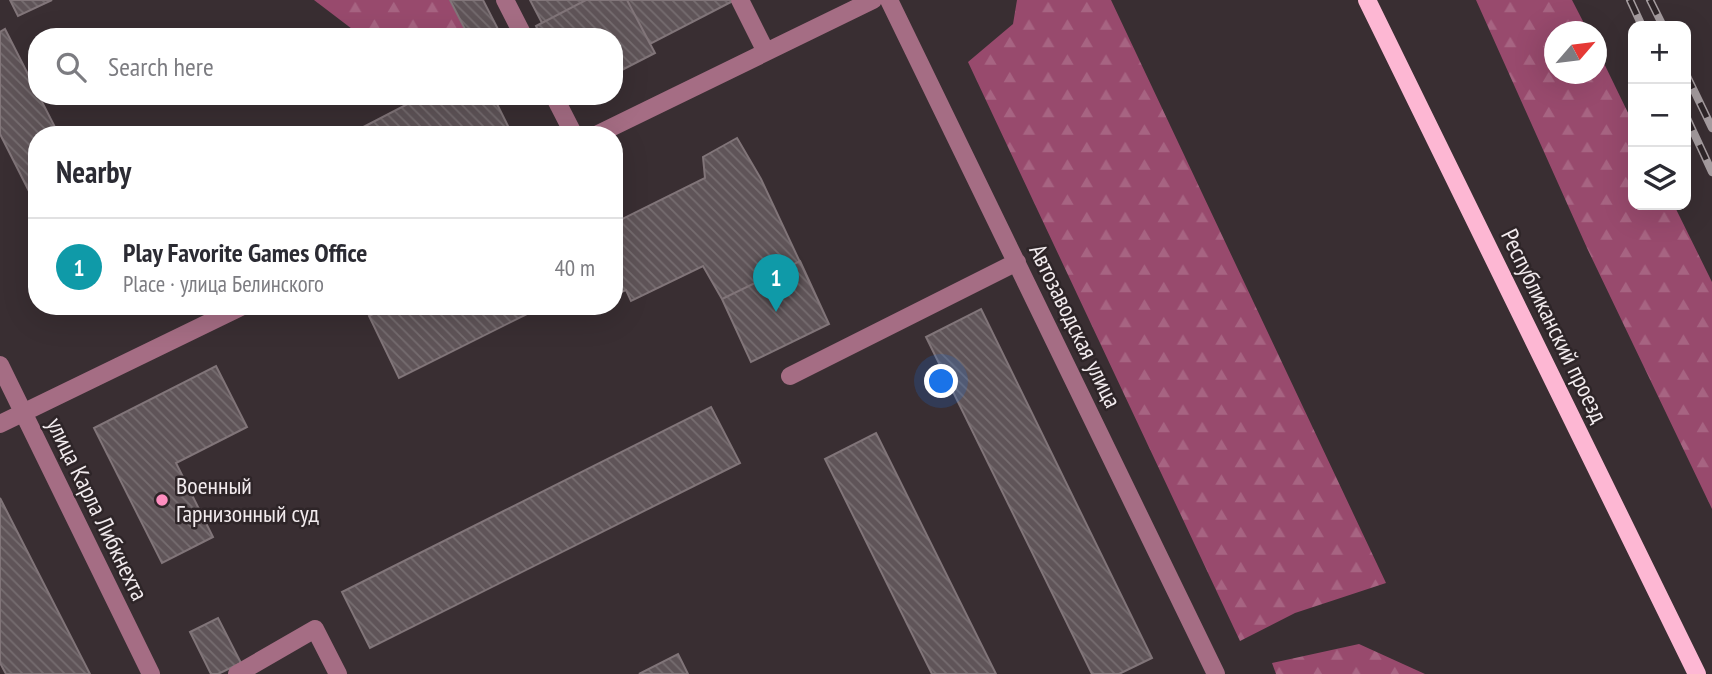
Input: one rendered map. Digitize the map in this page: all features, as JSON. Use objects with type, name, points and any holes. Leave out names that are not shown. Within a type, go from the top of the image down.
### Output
[{"type":"main road","name":"Республиканский проезд","points":[[1367,0],[1697,674]]},
{"type":"street","points":[[505,0],[519,28]]},
{"type":"street","points":[[740,0],[766,52]]},
{"type":"street","points":[[614,126],[873,0]]},
{"type":"street","name":"Автозаводская улица","points":[[889,0],[1216,674]]},
{"type":"street","points":[[559,105],[569,126]]},
{"type":"street","points":[[790,376],[1017,262]]},
{"type":"street","points":[[0,424],[224,315]]},
{"type":"street","name":"улица Карла Либкнехта","points":[[0,365],[151,674]]},
{"type":"street","points":[[237,674],[315,629],[338,674]]},
{"type":"green space","points":[[314,0],[450,0],[464,28],[351,28]]},
{"type":"green space","points":[[1017,0],[1111,0],[1386,583],[1295,613],[1240,641],[968,62],[1013,24]]},
{"type":"green space","points":[[1476,0],[1572,0],[1583,21],[1544,21],[1544,84],[1607,84],[1607,70],[1628,113],[1628,210],[1676,210],[1712,282],[1712,509],[1587,248]]},
{"type":"green space","points":[[1359,644],[1425,674],[1276,674],[1272,663]]},
{"type":"building","points":[[10,0],[52,0],[18,16]]},
{"type":"building","points":[[450,0],[483,0],[497,28],[464,28]]},
{"type":"building","points":[[530,0],[586,0],[542,23]]},
{"type":"building","points":[[586,0],[627,0],[655,53],[623,69],[623,28],[536,26]]},
{"type":"building","points":[[627,0],[730,0],[731,2],[650,44]]},
{"type":"building","points":[[5,29],[28,74],[28,105],[44,105],[54,126],[28,126],[28,189],[0,134],[0,32]]},
{"type":"building","points":[[406,105],[498,105],[508,126],[365,126]]},
{"type":"building","points":[[737,138],[761,179],[829,324],[751,362],[722,299],[703,266],[631,301],[626,290],[623,291],[623,219],[705,178],[703,157]]},
{"type":"building","points":[[800,261],[829,324],[751,362],[722,299]]},
{"type":"building","points":[[981,309],[1152,658],[1119,674],[1092,674],[926,337]]},
{"type":"building","points":[[371,315],[525,315],[399,378],[369,316]]},
{"type":"building","name":"Военный Гарнизонный суд","points":[[216,366],[247,427],[176,463],[213,537],[162,563],[94,428]]},
{"type":"building","points":[[711,407],[740,463],[370,648],[342,592]]},
{"type":"building","points":[[876,433],[996,674],[932,674],[825,459]]},
{"type":"building","points":[[0,498],[90,674],[6,674],[0,663]]},
{"type":"building","points":[[218,618],[241,663],[218,674],[211,674],[190,632]]},
{"type":"building","points":[[678,654],[688,674],[639,674]]},
{"type":"railway","points":[[1630,0],[1640,21]]},
{"type":"railway","points":[[1650,0],[1660,21]]},
{"type":"railway","points":[[1691,84],[1712,128]]},
{"type":"railway","points":[[1691,127],[1712,172]]},
{"type":"place","name":"Play Favorite Games Office","points":[[776,312]]},
{"type":"place","name":"Военный Гарнизонный суд","points":[[162,500]]}]
